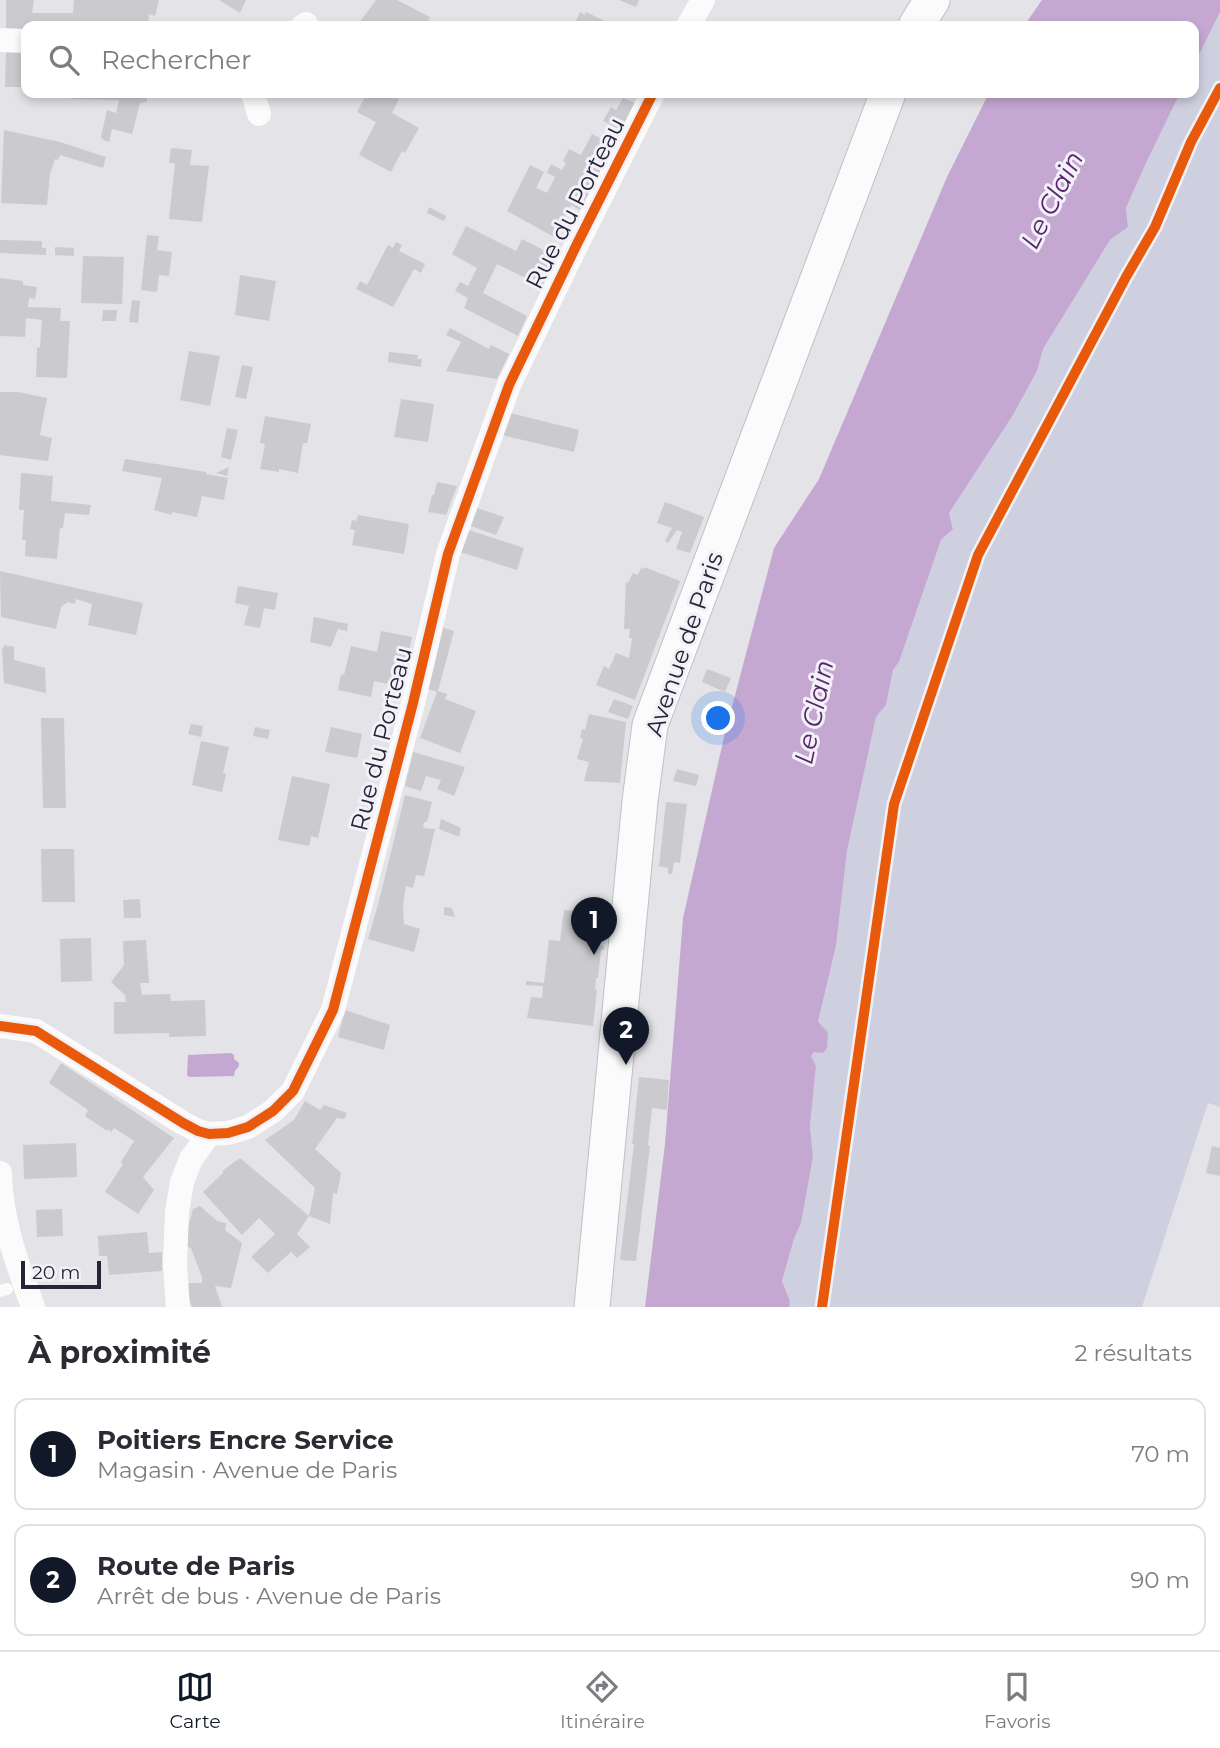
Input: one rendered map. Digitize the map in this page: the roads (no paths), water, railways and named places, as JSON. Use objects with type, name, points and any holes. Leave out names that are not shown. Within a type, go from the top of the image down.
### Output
[{"type":"main road","points":[[919,21],[932,0]]},
{"type":"main road","name":"Avenue de Paris","points":[[592,1307],[640,801],[650,725],[886,98]]},
{"type":"street","points":[[691,21],[703,0]]},
{"type":"street","points":[[0,40],[21,41]]},
{"type":"street","name":"Rue du Porteau","points":[[209,1134],[228,1133],[248,1127],[273,1111],[293,1091],[333,1010],[413,703],[448,554],[509,384],[650,98]]},
{"type":"street","points":[[0,1026],[36,1031],[183,1123],[209,1134],[191,1159],[182,1182],[177,1212],[175,1265],[178,1307]]},
{"type":"street","points":[[0,1173],[3,1210],[9,1238],[33,1307]]},
{"type":"water","points":[[1042,0],[1220,0],[1220,12],[1199,55],[1199,21],[1027,21]]},
{"type":"water","name":"Le Clain","points":[[986,98],[1178,98],[1126,208],[1128,227],[1110,240],[1043,349],[1037,371],[1013,415],[949,513],[953,529],[941,540],[899,662],[893,670],[886,705],[876,717],[847,851],[836,946],[818,1022],[828,1032],[827,1048],[823,1053],[814,1052],[811,1056],[816,1066],[810,1126],[813,1157],[801,1223],[782,1281],[790,1301],[789,1307],[645,1307],[665,1144],[683,918],[725,733],[774,548],[819,479],[947,177]]},
{"type":"water","points":[[231,1053],[239,1063],[234,1076],[187,1075],[188,1055]]},
{"type":"place","name":"Poitiers Encre Service","points":[[594,955]]},
{"type":"place","name":"Route de Paris","points":[[626,1065]]}]
